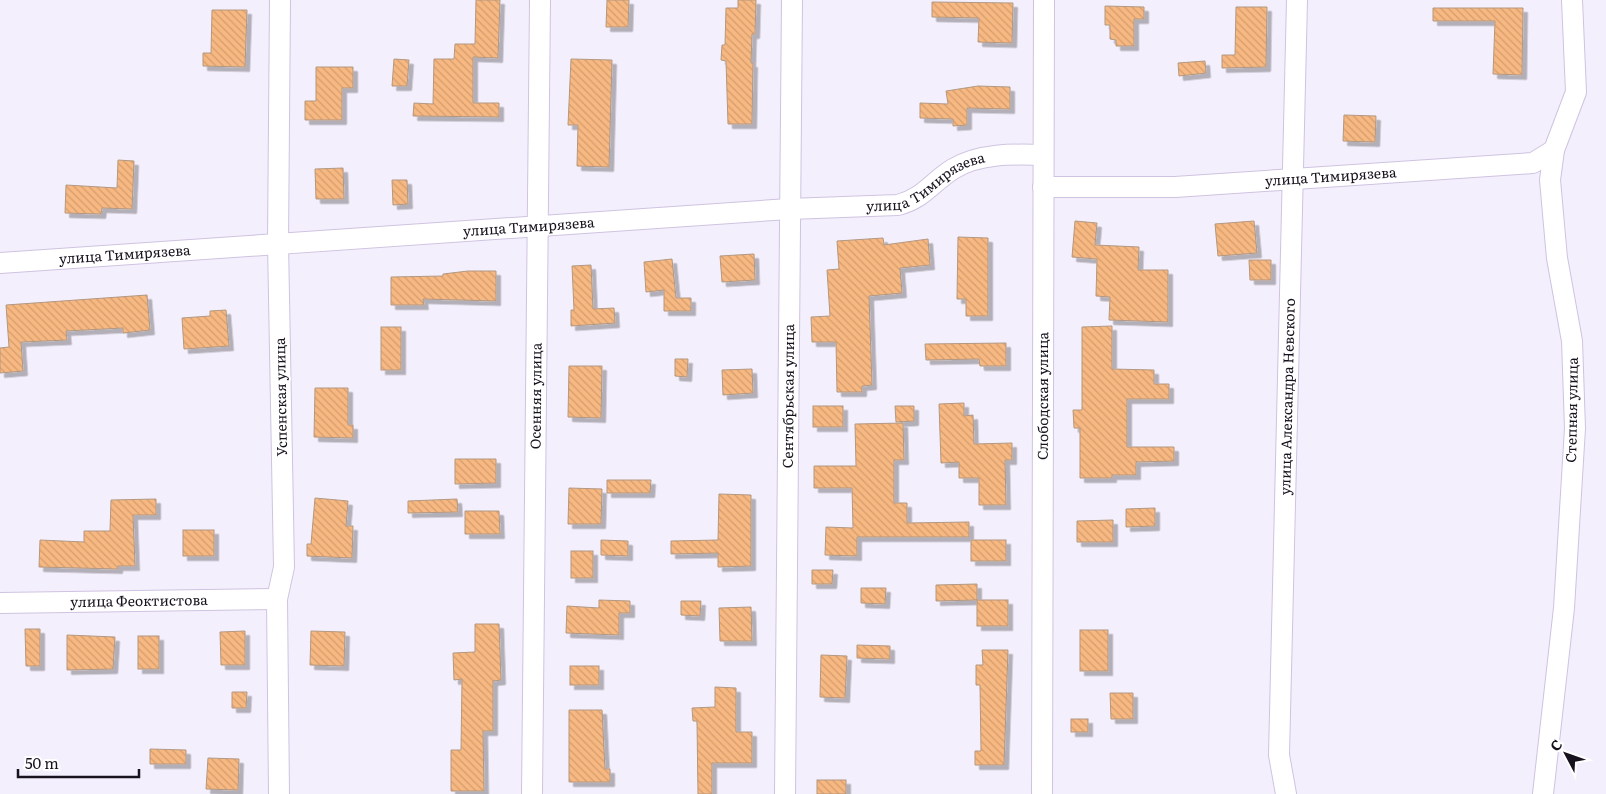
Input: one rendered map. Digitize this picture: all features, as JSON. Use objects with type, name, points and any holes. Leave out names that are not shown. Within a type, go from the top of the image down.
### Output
[{"type":"street","name":"Успенская улица","points":[[279,794],[277,600],[284,567],[278,243],[280,0]]},
{"type":"street","name":"Осенняя улица","points":[[532,794],[540,0]]},
{"type":"street","name":"Сентябрьская улица","points":[[785,794],[792,0]]},
{"type":"street","name":"Слободская улица","points":[[1042,794],[1044,0]]},
{"type":"street","name":"улица Александра Невского","points":[[1286,794],[1279,755],[1297,0]]},
{"type":"street","name":"Степная улица","points":[[1543,794],[1564,608],[1575,428],[1572,342],[1557,258],[1550,180],[1554,150],[1576,92],[1572,0]]},
{"type":"street","name":"улица Тимирязева","points":[[1043,187],[1175,187],[1533,163],[1554,150]]},
{"type":"street","name":"улица Тимирязева","points":[[0,263],[789,209],[898,205],[914,201],[954,169],[981,159],[1008,154],[1043,155]]},
{"type":"street","name":"улица Феоктистова","points":[[0,603],[277,600]]},
{"type":"building","points":[[476,0],[500,0],[498,58],[473,57],[473,103],[499,103],[499,117],[413,116],[414,103],[433,104],[434,59],[454,59],[455,44],[475,44]]},
{"type":"building","points":[[607,0],[629,0],[628,27],[606,27]]},
{"type":"building","points":[[738,0],[756,0],[755,34],[752,34],[751,63],[753,63],[752,124],[728,124],[726,61],[721,60],[722,45],[725,45],[726,8],[738,8]]},
{"type":"building","points":[[932,2],[1013,3],[1012,43],[978,42],[979,18],[932,17]]},
{"type":"building","points":[[1105,6],[1144,7],[1144,19],[1134,19],[1134,46],[1116,46],[1116,40],[1110,39],[1110,25],[1105,25]]},
{"type":"building","points":[[1236,7],[1267,7],[1266,67],[1222,68],[1222,55],[1235,55]]},
{"type":"building","points":[[1433,8],[1523,8],[1522,75],[1493,74],[1495,21],[1433,21]]},
{"type":"building","points":[[212,10],[247,10],[245,67],[203,66],[203,53],[211,53]]},
{"type":"building","points":[[394,59],[409,60],[407,86],[392,86]]},
{"type":"building","points":[[571,59],[612,60],[609,167],[577,166],[578,125],[568,125]]},
{"type":"building","points":[[1205,61],[1206,73],[1179,76],[1178,63]]},
{"type":"building","points":[[316,67],[353,67],[353,88],[342,88],[342,120],[305,120],[305,101],[316,101]]},
{"type":"building","points":[[978,86],[1010,87],[1010,109],[967,108],[967,125],[953,126],[953,119],[920,118],[920,103],[948,104],[946,91]]},
{"type":"building","points":[[1344,115],[1376,116],[1375,142],[1343,141]]},
{"type":"building","points":[[118,160],[134,161],[132,209],[102,208],[101,214],[65,213],[66,185],[117,188]]},
{"type":"building","points":[[343,168],[344,199],[316,199],[315,169]]},
{"type":"building","points":[[392,180],[407,180],[408,204],[393,205]]},
{"type":"building","points":[[1075,221],[1097,223],[1095,245],[1139,247],[1138,270],[1168,270],[1168,322],[1109,320],[1110,297],[1096,296],[1097,259],[1072,257]]},
{"type":"building","points":[[1254,221],[1257,253],[1218,256],[1215,224]]},
{"type":"building","points":[[958,237],[988,238],[988,316],[966,316],[966,299],[957,299]]},
{"type":"building","points":[[883,238],[884,245],[928,239],[930,265],[900,268],[902,293],[869,296],[872,385],[862,386],[862,392],[837,392],[836,342],[812,342],[811,317],[830,316],[827,270],[839,269],[837,241]]},
{"type":"building","points":[[754,254],[755,280],[722,282],[720,256]]},
{"type":"building","points":[[672,259],[676,298],[691,298],[691,311],[664,311],[664,290],[646,292],[644,262]]},
{"type":"building","points":[[1249,260],[1271,260],[1271,280],[1250,280]]},
{"type":"building","points":[[591,265],[593,309],[614,308],[615,323],[571,326],[571,310],[574,310],[572,266]]},
{"type":"building","points":[[468,271],[496,271],[496,301],[423,299],[424,305],[391,305],[391,277],[443,276],[443,274]]},
{"type":"building","points":[[147,295],[150,330],[123,333],[123,328],[66,331],[67,340],[21,342],[23,371],[0,373],[0,348],[9,347],[6,305]]},
{"type":"building","points":[[226,310],[229,346],[184,349],[182,318],[210,316],[210,311]]},
{"type":"building","points":[[1112,326],[1112,369],[1154,370],[1154,384],[1169,384],[1169,399],[1127,399],[1127,447],[1174,447],[1174,461],[1136,462],[1136,475],[1112,475],[1112,478],[1080,478],[1080,428],[1074,428],[1073,410],[1082,410],[1082,327]]},
{"type":"building","points":[[381,327],[401,327],[401,370],[381,370]]},
{"type":"building","points":[[1006,343],[1006,366],[980,366],[979,359],[926,360],[925,344]]},
{"type":"building","points":[[675,359],[688,359],[687,377],[675,376]]},
{"type":"building","points":[[569,366],[602,366],[601,418],[568,417]]},
{"type":"building","points":[[752,369],[753,393],[723,395],[722,370]]},
{"type":"building","points":[[315,388],[348,388],[348,425],[353,425],[353,438],[314,437]]},
{"type":"building","points":[[964,403],[964,416],[973,415],[974,444],[1012,443],[1012,460],[1005,460],[1006,505],[979,505],[979,478],[959,478],[959,462],[941,463],[939,404]]},
{"type":"building","points":[[813,406],[843,406],[843,427],[813,427]]},
{"type":"building","points":[[895,406],[914,406],[914,421],[896,422]]},
{"type":"building","points":[[903,423],[904,460],[894,460],[894,503],[907,503],[907,523],[969,522],[969,537],[857,537],[857,556],[825,555],[826,527],[853,528],[852,488],[814,488],[814,466],[856,466],[855,424]]},
{"type":"building","points":[[455,459],[496,459],[496,483],[455,484]]},
{"type":"building","points":[[607,480],[651,480],[650,493],[607,493]]},
{"type":"building","points":[[569,488],[602,489],[601,524],[568,524]]},
{"type":"building","points":[[719,494],[751,495],[751,566],[718,567],[718,553],[671,554],[671,541],[718,540]]},
{"type":"building","points":[[315,498],[348,501],[346,526],[353,526],[352,558],[307,556],[307,544],[311,544]]},
{"type":"building","points":[[156,499],[156,515],[133,515],[135,566],[118,566],[118,569],[39,567],[40,540],[84,542],[84,531],[110,531],[111,500]]},
{"type":"building","points":[[457,499],[458,512],[408,513],[408,501]]},
{"type":"building","points":[[1155,508],[1155,526],[1126,527],[1126,509]]},
{"type":"building","points":[[465,511],[499,511],[500,534],[465,534]]},
{"type":"building","points":[[1113,520],[1113,542],[1077,542],[1077,521]]},
{"type":"building","points":[[183,530],[214,530],[214,556],[183,556]]},
{"type":"building","points":[[601,540],[628,541],[628,556],[601,555]]},
{"type":"building","points":[[971,540],[1006,540],[1006,561],[971,561]]},
{"type":"building","points":[[571,551],[593,551],[593,578],[571,578]]},
{"type":"building","points":[[812,570],[833,570],[832,584],[812,584]]},
{"type":"building","points":[[977,584],[977,600],[936,601],[936,585]]},
{"type":"building","points":[[861,588],[886,588],[885,604],[861,603]]},
{"type":"building","points":[[599,600],[630,601],[630,613],[619,613],[619,635],[566,633],[567,606],[599,608]]},
{"type":"building","points":[[977,600],[1008,600],[1008,626],[977,626]]},
{"type":"building","points":[[681,601],[701,601],[700,616],[681,615]]},
{"type":"building","points":[[751,607],[752,641],[720,641],[719,608]]},
{"type":"building","points":[[475,624],[499,624],[501,680],[493,681],[493,731],[483,731],[484,791],[451,791],[451,750],[461,750],[462,679],[454,680],[453,653],[475,652]]},
{"type":"building","points":[[25,629],[40,629],[40,666],[26,666]]},
{"type":"building","points":[[1080,630],[1108,630],[1108,671],[1080,671]]},
{"type":"building","points":[[245,631],[245,665],[221,665],[220,632]]},
{"type":"building","points":[[311,631],[345,632],[344,666],[310,665]]},
{"type":"building","points":[[67,635],[115,637],[113,669],[67,670]]},
{"type":"building","points":[[138,636],[159,636],[159,669],[138,669]]},
{"type":"building","points":[[857,645],[890,646],[890,659],[857,658]]},
{"type":"building","points":[[982,650],[1008,650],[1004,765],[975,765],[975,751],[981,751],[980,685],[976,685],[976,665],[983,665]]},
{"type":"building","points":[[821,655],[847,656],[845,698],[820,697]]},
{"type":"building","points":[[570,666],[599,666],[599,685],[570,685]]},
{"type":"building","points":[[715,687],[736,688],[736,732],[752,732],[752,763],[712,763],[712,794],[698,794],[697,721],[693,721],[692,708],[715,707]]},
{"type":"building","points":[[232,692],[247,692],[246,708],[232,708]]},
{"type":"building","points":[[1110,693],[1133,693],[1133,719],[1111,719]]},
{"type":"building","points":[[569,710],[602,710],[605,769],[610,769],[610,782],[569,782]]},
{"type":"building","points":[[1071,719],[1088,719],[1088,732],[1071,732]]},
{"type":"building","points":[[150,749],[186,750],[186,764],[150,764]]},
{"type":"building","points":[[208,758],[239,759],[238,790],[206,789]]},
{"type":"building","points":[[817,780],[846,780],[846,794],[817,794]]}]
